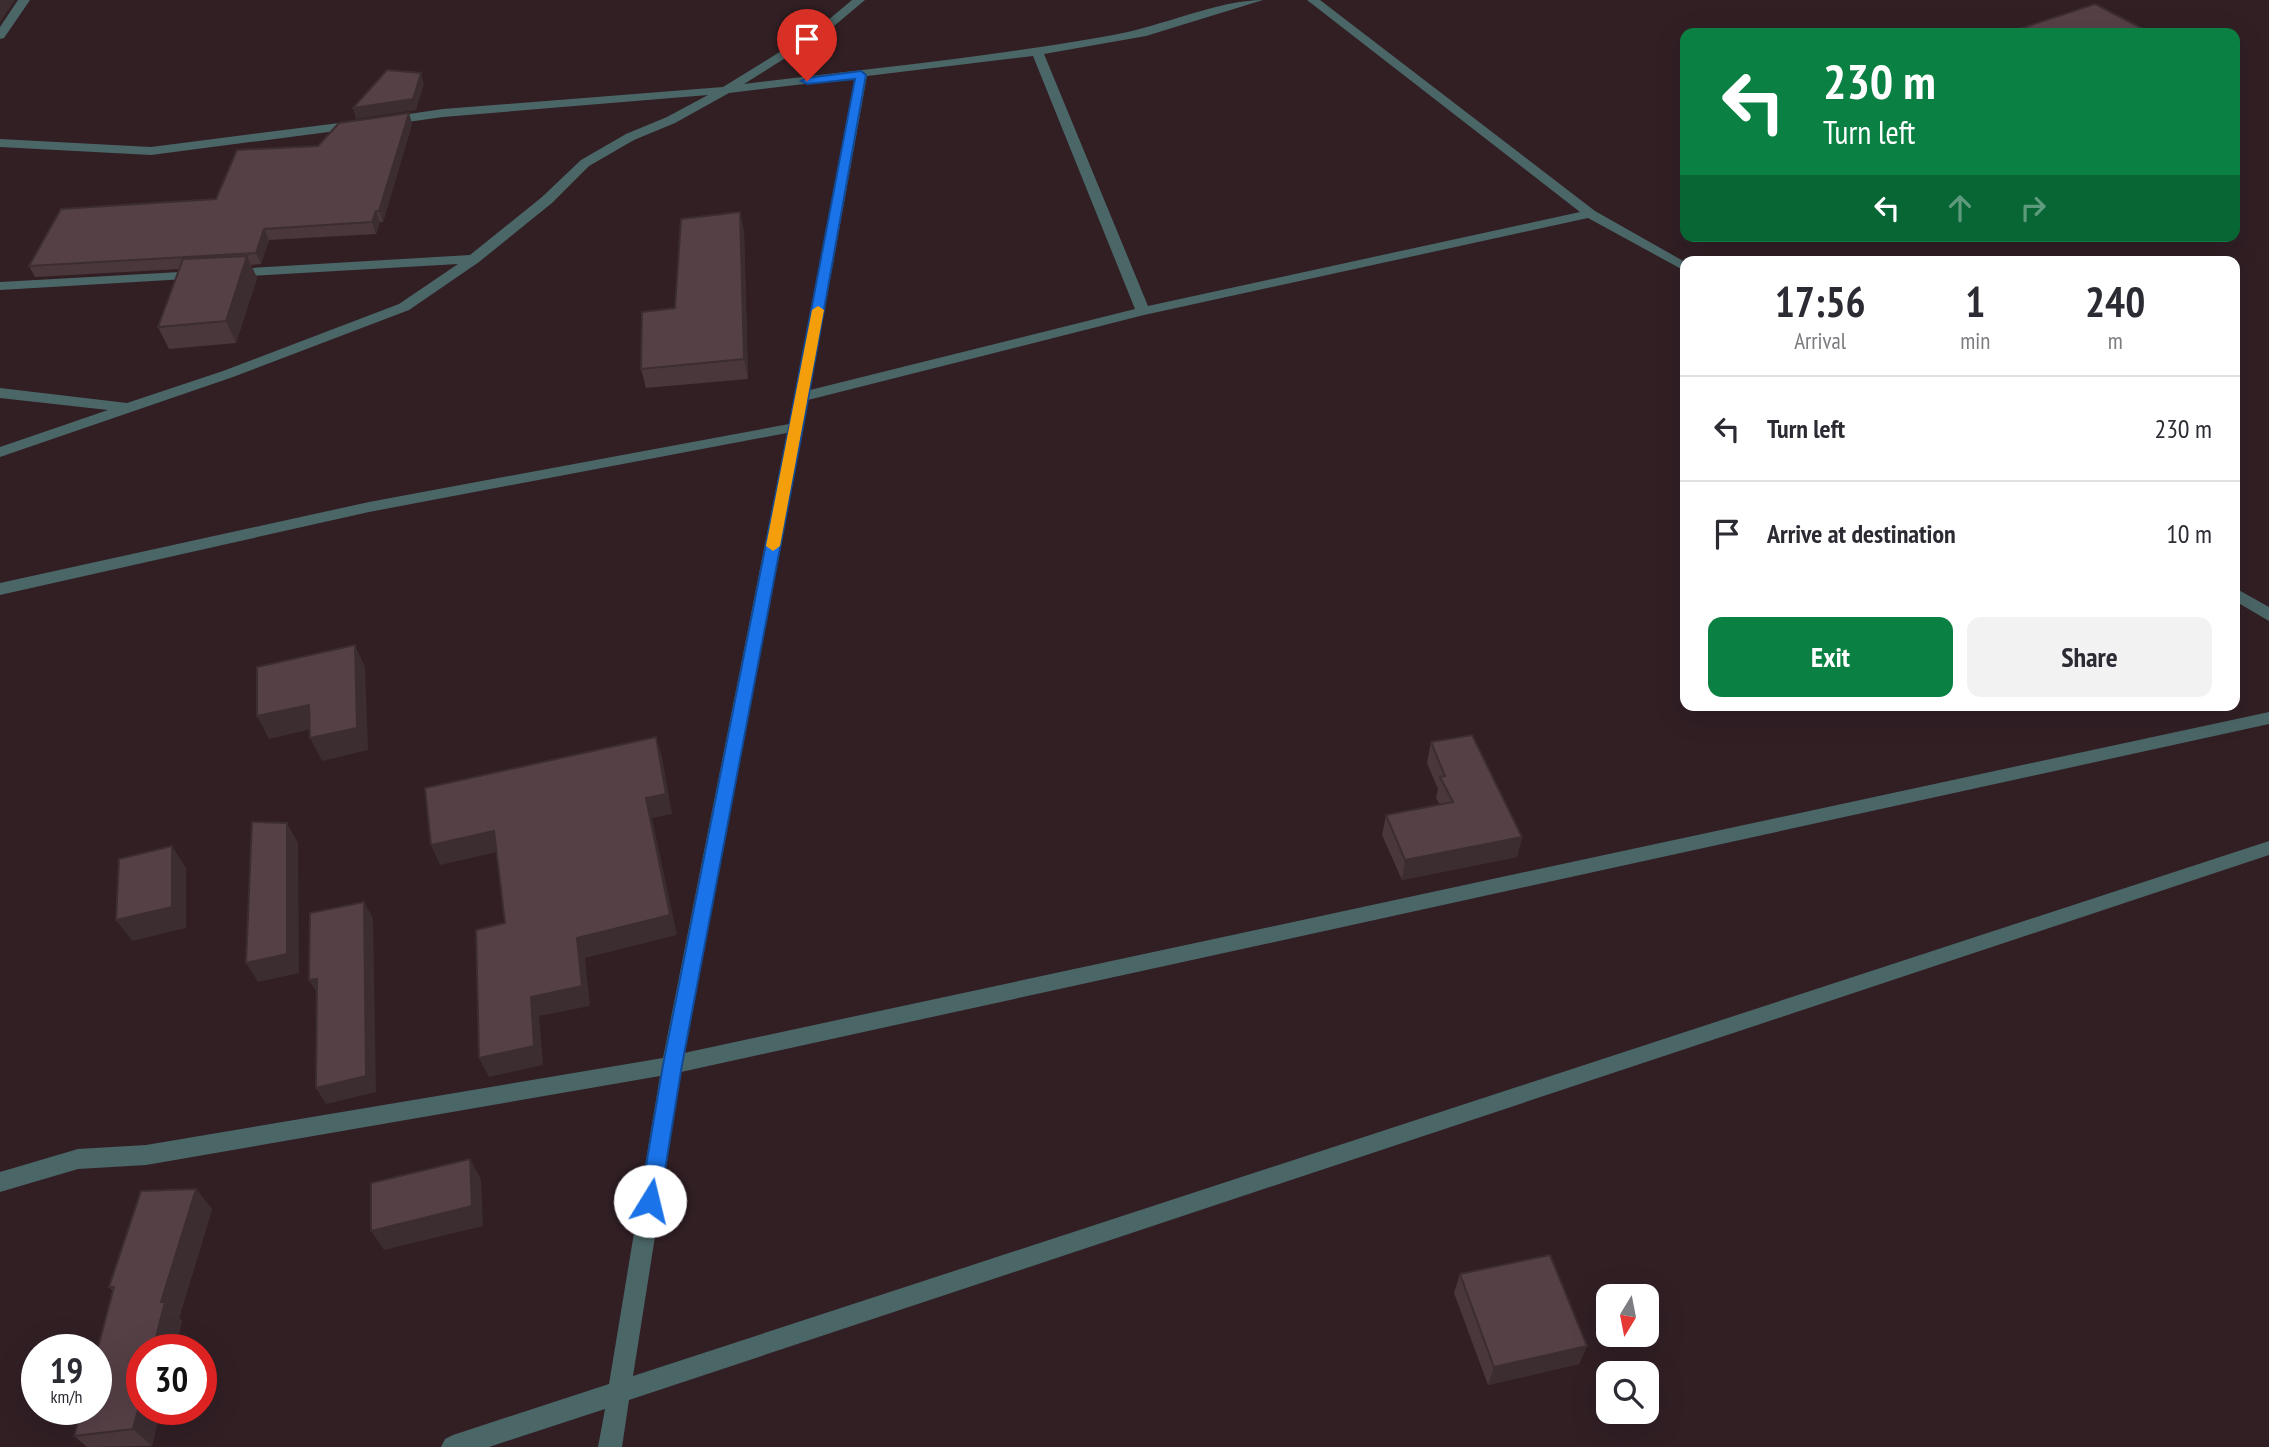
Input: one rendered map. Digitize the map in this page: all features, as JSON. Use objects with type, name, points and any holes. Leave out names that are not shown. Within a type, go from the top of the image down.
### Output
[{"type":"street","points":[[0,36],[24,0]]},
{"type":"street","points":[[0,452],[229,374],[404,307],[474,260],[547,200],[585,163],[630,137],[671,120],[726,90],[824,29],[859,0]]},
{"type":"street","points":[[0,143],[151,151],[443,113],[726,90],[861,75],[1037,52],[1146,33],[1258,0]]},
{"type":"street","points":[[1313,0],[1590,214],[1680,264]]},
{"type":"street","points":[[1037,52],[1143,310]]},
{"type":"street","points":[[610,1447],[672,1065],[802,397],[861,75]]},
{"type":"street","points":[[802,397],[1143,310],[1590,214]]},
{"type":"street","points":[[0,286],[474,260]]},
{"type":"street","points":[[0,393],[130,408]]},
{"type":"street","points":[[0,589],[369,507],[796,427]]},
{"type":"street","points":[[2240,597],[2269,615]]},
{"type":"street","points":[[0,1182],[78,1159],[146,1155],[672,1065],[2269,718]]},
{"type":"street","points":[[453,1447],[2269,848]]},
{"type":"building","points":[[2095,4],[2141,28],[2022,28]]},
{"type":"building","points":[[387,70],[421,73],[413,99],[353,108]]},
{"type":"building","points":[[409,113],[379,211],[376,211],[372,222],[264,229],[256,253],[29,266],[61,209],[216,199],[237,150],[318,146],[339,123]]},
{"type":"building","points":[[740,212],[744,359],[641,369],[642,312],[675,308],[681,219]]},
{"type":"building","points":[[247,256],[226,321],[158,327],[183,259]]},
{"type":"building","points":[[355,645],[357,728],[310,738],[309,705],[257,716],[257,667]]},
{"type":"building","points":[[1472,735],[1522,837],[1405,860],[1386,815],[1453,802],[1440,777],[1445,776],[1431,742]]},
{"type":"building","points":[[656,737],[666,794],[646,798],[670,915],[577,938],[582,986],[531,997],[534,1046],[479,1058],[476,930],[505,923],[494,831],[431,845],[425,788]]},
{"type":"building","points":[[252,822],[287,823],[287,954],[246,963]]},
{"type":"building","points":[[172,846],[172,907],[116,920],[119,859]]},
{"type":"building","points":[[364,902],[366,1076],[316,1088],[317,979],[309,980],[310,913]]},
{"type":"building","points":[[470,1159],[472,1206],[371,1231],[371,1183]]},
{"type":"building","points":[[196,1189],[161,1302],[165,1302],[157,1334],[126,1334],[126,1425],[134,1425],[133,1429],[74,1436],[77,1425],[112,1425],[112,1334],[102,1334],[114,1287],[109,1287],[141,1191]]},
{"type":"building","points":[[1550,1255],[1587,1346],[1494,1367],[1460,1274]]},
{"type":"slow traffic","points":[[773,546],[818,310]]},
{"type":"route","points":[[650,1201],[672,1065],[796,427],[861,75],[807,81]]}]
